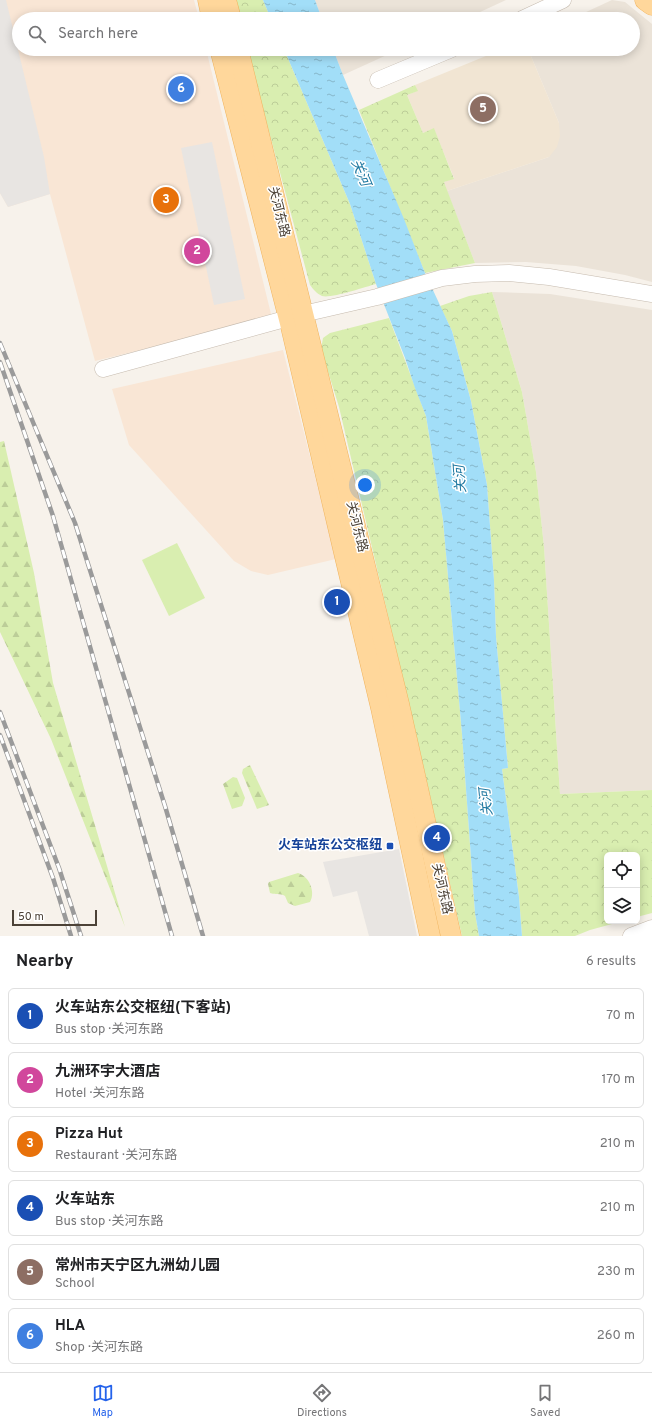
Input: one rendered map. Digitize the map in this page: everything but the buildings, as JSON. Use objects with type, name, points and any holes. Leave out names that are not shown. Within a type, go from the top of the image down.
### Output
[{"type":"main road","points":[[208,0],[211,12]]},
{"type":"main road","points":[[226,0],[229,12]]},
{"type":"main road","points":[[645,0],[652,5]]},
{"type":"main road","name":"关河东路","points":[[222,56],[297,321],[399,704],[451,936]]},
{"type":"main road","name":"关河东路","points":[[240,56],[297,321],[346,561],[381,708],[430,936]]},
{"type":"street","points":[[537,12],[562,0]]},
{"type":"street","points":[[378,80],[435,56]]},
{"type":"street","points":[[104,373],[476,274],[509,273],[549,276],[652,294]]},
{"type":"street","points":[[444,282],[466,284],[507,282],[551,287],[652,304]]},
{"type":"street","points":[[630,936],[652,928]]},
{"type":"shaded area","points":[[0,0],[194,0],[197,12],[12,12],[12,56],[208,56],[272,318],[95,361],[50,194],[8,207],[0,193]]},
{"type":"shaded area","points":[[0,0],[6,0],[12,25],[12,56],[20,56],[44,157],[50,194],[8,207],[0,193]]},
{"type":"shaded area","points":[[315,0],[506,0],[480,12],[319,12]]},
{"type":"shaded area","points":[[612,0],[625,2],[637,12],[586,12]]},
{"type":"shaded area","points":[[640,14],[652,24],[652,282],[625,275],[576,266],[526,262],[475,263],[447,191],[549,157],[559,123],[531,56],[640,56]]},
{"type":"shaded area","points":[[336,56],[385,56],[343,75]]},
{"type":"shaded area","points":[[486,56],[531,56],[559,123],[560,136],[557,147],[549,157],[447,191],[444,182],[454,178],[434,129],[423,133],[407,95],[417,91],[415,85]]},
{"type":"shaded area","points":[[212,142],[245,299],[214,305],[181,148]]},
{"type":"shaded area","points":[[492,292],[550,294],[652,310],[652,790],[560,794],[544,547],[536,472],[522,392]]},
{"type":"shaded area","points":[[283,350],[336,559],[268,575],[251,571],[234,561],[129,445],[112,389]]},
{"type":"shaded area","points":[[399,849],[417,936],[369,936],[357,891],[333,897],[323,862]]},
{"type":"green space","points":[[235,0],[263,0],[268,12],[238,12]]},
{"type":"green space","points":[[249,56],[287,56],[350,204],[376,284],[332,296],[322,296],[318,294],[310,285]]},
{"type":"green space","points":[[415,85],[418,91],[407,95],[423,133],[434,128],[454,179],[444,182],[475,263],[425,273],[359,110]]},
{"type":"green space","points":[[492,292],[522,392],[536,472],[544,547],[560,794],[652,790],[652,913],[640,916],[640,852],[604,852],[604,924],[612,924],[575,936],[522,936],[519,897],[502,769],[508,768],[496,637],[494,580],[487,485],[471,401],[452,331],[440,306],[469,296]]},
{"type":"green space","points":[[389,318],[426,416],[443,520],[462,734],[475,913],[479,936],[462,936],[339,407],[321,349],[323,338],[330,333]]},
{"type":"green space","points":[[4,441],[34,573],[53,683],[125,927],[51,739],[0,632],[0,442]]},
{"type":"green space","points":[[177,543],[205,598],[169,616],[142,560]]},
{"type":"green space","points":[[250,765],[269,805],[257,809],[242,773],[243,769]]},
{"type":"green space","points":[[233,777],[237,778],[245,798],[242,806],[232,809],[223,784]]},
{"type":"green space","points":[[298,873],[305,877],[312,889],[312,898],[310,902],[295,906],[288,903],[285,896],[270,893],[269,882]]},
{"type":"water","points":[[263,0],[315,0],[319,12],[268,12]]},
{"type":"water","name":"关河","points":[[287,56],[336,56],[425,273],[452,331],[471,401],[487,485],[494,580],[496,637],[508,768],[502,769],[519,897],[522,936],[479,936],[475,913],[462,734],[443,520],[426,416],[376,284],[350,204]]},
{"type":"railway","points":[[0,343],[75,523],[165,806],[203,936]]},
{"type":"railway","points":[[0,362],[53,516],[172,936]]},
{"type":"railway","points":[[0,712],[59,868],[81,936]]},
{"type":"railway","points":[[0,735],[53,878],[71,936]]},
{"type":"place","name":"HLA","points":[[181,89]]},
{"type":"place","name":"常州市天宁区九洲幼儿园","points":[[483,109]]},
{"type":"place","name":"Pizza Hut","points":[[166,200]]},
{"type":"place","name":"九洲环宇大酒店","points":[[197,251]]},
{"type":"place","name":"火车站东公交枢纽(下客站)","points":[[337,602]]},
{"type":"place","name":"火车站东","points":[[437,838]]},
{"type":"place","name":"火车站东公交枢纽","points":[[390,846]]}]
